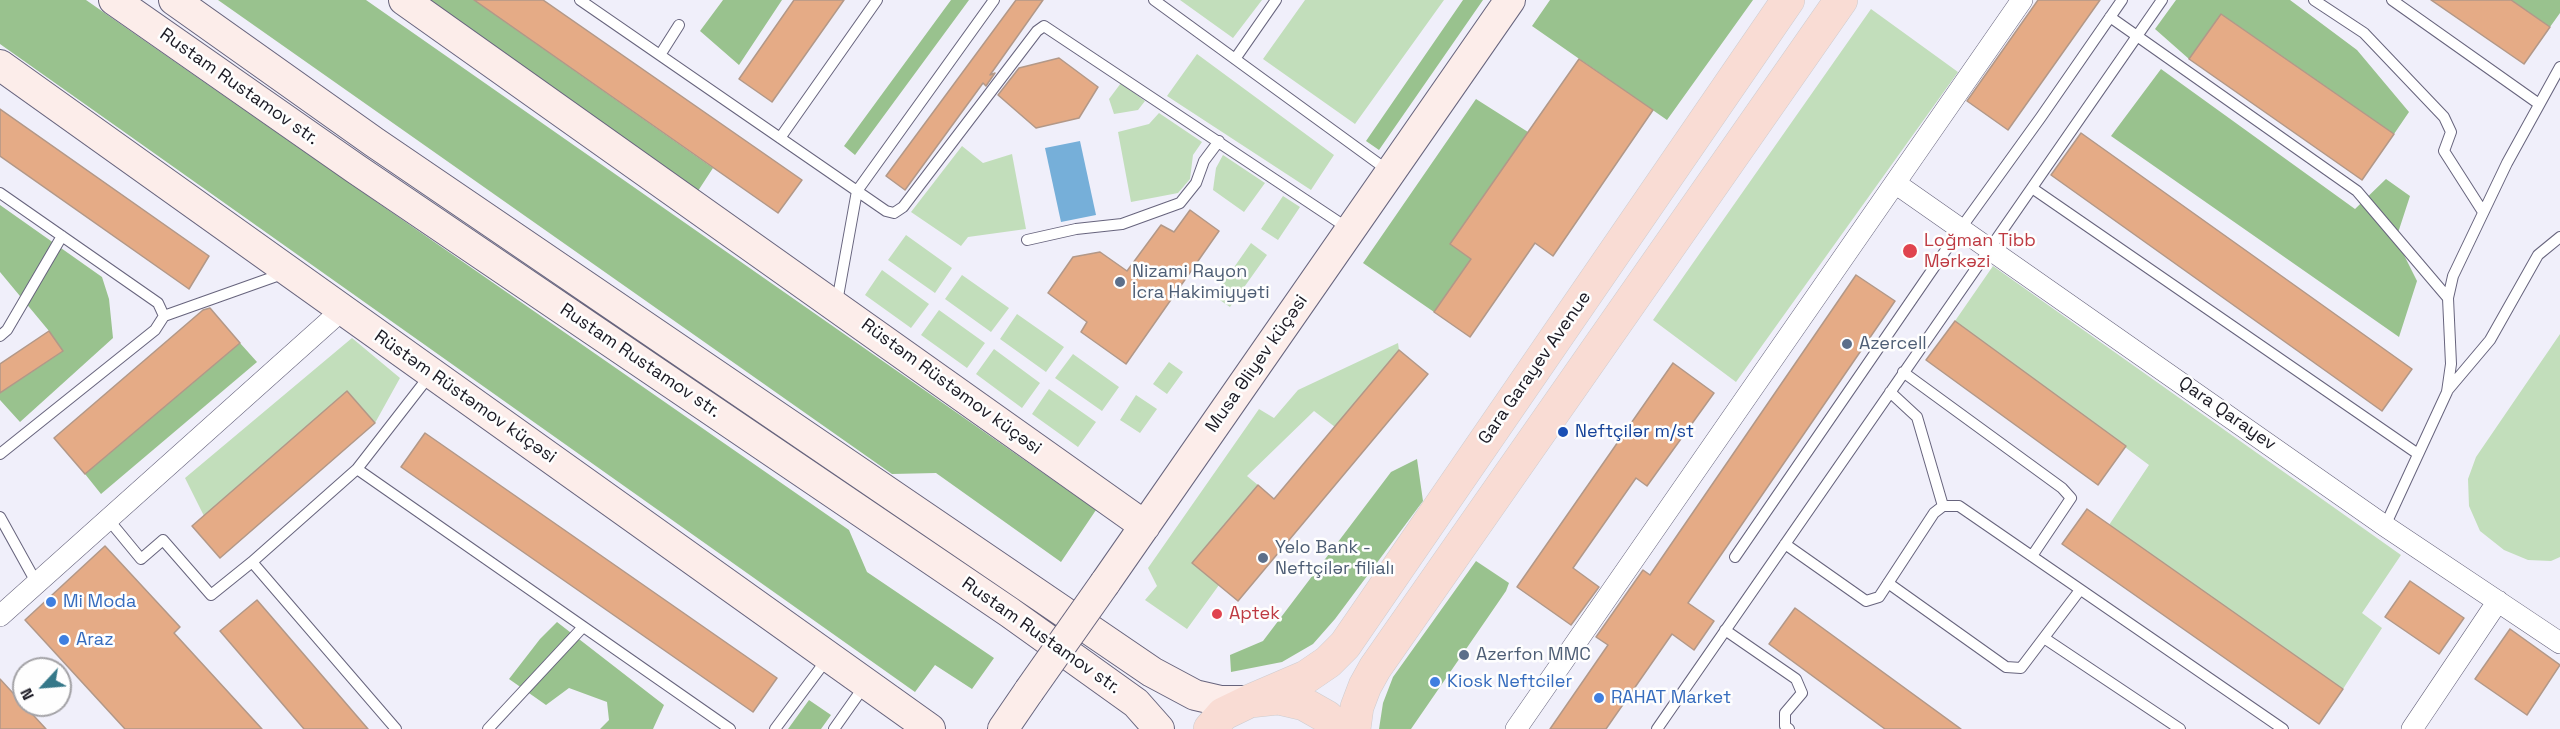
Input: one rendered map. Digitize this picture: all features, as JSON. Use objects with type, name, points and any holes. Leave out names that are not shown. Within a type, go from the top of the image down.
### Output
[{"type":"main road","name":"Gara Garayev Avenue","points":[[1210,729],[1223,714],[1306,676],[1328,662],[1345,645],[1788,0]]},
{"type":"main road","points":[[1354,729],[1357,707],[1375,668],[1841,0]]},
{"type":"main road","points":[[1250,701],[1278,698],[1304,704],[1327,717],[1337,729]]},
{"type":"street","name":"Rustam Rustamov str.","points":[[114,0],[356,169],[1009,612],[1136,703],[1159,729]]},
{"type":"street","name":"Rustam Rustamov str.","points":[[174,0],[393,155],[1152,672],[1195,695],[1221,701],[1250,701]]},
{"type":"street","name":"Rüstəm Rüstəmov küçəsi","points":[[404,0],[1145,526]]},
{"type":"street","name":"Musa Əliyev küçəsi","points":[[1003,729],[1510,0]]},
{"type":"street","points":[[1516,729],[2022,0]]},
{"type":"street","name":"Rüstəm Rüstəmov küçəsi","points":[[0,65],[930,729]]},
{"type":"street","name":"Qara Qarayev","points":[[1895,183],[2385,526],[2560,643]]},
{"type":"street","points":[[0,616],[342,310]]},
{"type":"street","points":[[2412,729],[2498,601]]},
{"type":"lane","points":[[580,0],[886,211],[894,213],[903,207],[1037,31],[1044,26],[1350,230]]},
{"type":"lane","points":[[780,138],[877,0]]},
{"type":"lane","points":[[837,306],[857,191],[994,0]]},
{"type":"lane","points":[[1154,0],[1390,172]]},
{"type":"lane","points":[[1235,59],[1276,0]]},
{"type":"lane","points":[[1735,557],[1961,228],[2122,0]]},
{"type":"lane","points":[[1657,729],[2162,0]]},
{"type":"lane","points":[[2314,0],[2364,33],[2444,117],[2451,132],[2444,151],[2483,212]]},
{"type":"lane","points":[[2392,0],[2540,104]]},
{"type":"lane","points":[[2110,17],[2357,191],[2448,298]]},
{"type":"lane","points":[[660,55],[679,26]]},
{"type":"lane","points":[[2447,392],[2451,364],[2448,298],[2453,276],[2507,164],[2560,67]]},
{"type":"lane","points":[[1027,240],[1122,224],[1180,203],[1196,183],[1204,161],[1219,141]]},
{"type":"lane","points":[[2031,188],[2418,454]]},
{"type":"lane","points":[[0,193],[158,303],[164,316]]},
{"type":"lane","points":[[0,336],[7,330],[62,236]]},
{"type":"lane","points":[[2385,526],[2447,392],[2490,340],[2538,255],[2560,237]]},
{"type":"lane","points":[[0,454],[155,330],[164,316],[288,272]]},
{"type":"lane","points":[[1903,372],[2062,488],[2071,498],[2032,556]]},
{"type":"lane","points":[[108,519],[141,559],[163,540],[211,595],[252,562],[357,469],[432,373]]},
{"type":"lane","points":[[1890,392],[1917,417],[1943,506]]},
{"type":"lane","points":[[357,469],[730,729]]},
{"type":"lane","points":[[1785,544],[1866,601],[1879,597],[1934,513],[1943,506],[1959,506],[2283,729]]},
{"type":"lane","points":[[0,516],[36,582]]},
{"type":"lane","points":[[252,562],[396,729]]},
{"type":"lane","points":[[1888,583],[2006,667],[2021,668],[2080,590]]},
{"type":"lane","points":[[488,729],[583,627]]},
{"type":"lane","points":[[1725,630],[1797,679],[1802,693],[1785,713],[1785,726],[1789,729]]},
{"type":"lane","points":[[2044,638],[2180,729]]},
{"type":"lane","points":[[775,729],[828,656]]},
{"type":"lane","points":[[834,729],[867,683]]},
{"type":"green space","points":[[0,0],[86,0],[849,530],[867,572],[994,658],[972,689],[935,665],[915,692],[0,44]]},
{"type":"green space","points":[[218,0],[366,0],[1096,510],[1061,562],[936,473],[892,474]]},
{"type":"green space","points":[[426,0],[474,0],[713,168],[696,194]]},
{"type":"green space","points":[[723,0],[782,0],[739,65],[700,31]]},
{"type":"green space","points":[[951,0],[969,0],[855,155],[844,146]]},
{"type":"green space","points":[[1180,0],[1262,0],[1233,38]]},
{"type":"green space","points":[[1305,0],[1444,0],[1355,124],[1263,59]]},
{"type":"green space","points":[[1463,0],[1483,0],[1379,150],[1366,141]]},
{"type":"green space","points":[[1550,0],[1753,0],[1667,120],[1532,26]]},
{"type":"green space","points":[[2176,0],[2290,0],[2357,50],[2409,112],[2394,134],[2221,14],[2189,59],[2155,29]]},
{"type":"green space","points":[[2511,0],[2560,0],[2560,13],[2550,27]]},
{"type":"green space","points":[[1871,9],[1958,72],[1736,382],[1653,320]]},
{"type":"green space","points":[[1197,54],[1334,155],[1311,190],[1167,96]]},
{"type":"green space","points":[[2161,69],[2355,209],[2386,179],[2410,196],[2396,239],[2417,281],[2399,337],[2111,136]]},
{"type":"green space","points":[[1121,83],[1145,101],[1138,110],[1114,114],[1109,99]]},
{"type":"green space","points":[[1476,99],[1528,132],[1451,244],[1471,259],[1434,312],[1363,263]]},
{"type":"green space","points":[[1159,113],[1202,142],[1193,155],[1190,179],[1178,193],[1131,202],[1118,132],[1149,124]]},
{"type":"green space","points":[[962,146],[983,163],[1012,154],[1026,229],[968,237],[961,246],[911,212]]},
{"type":"green space","points":[[1223,155],[1265,183],[1244,212],[1213,190],[1216,168]]},
{"type":"green space","points":[[1283,196],[1300,207],[1278,240],[1261,229]]},
{"type":"green space","points":[[0,205],[102,277],[109,299],[113,338],[20,422],[0,400],[0,393],[63,351],[0,272]]},
{"type":"green space","points":[[906,235],[952,268],[935,293],[888,260]]},
{"type":"green space","points":[[1251,243],[1267,255],[1230,307],[1214,296]]},
{"type":"green space","points":[[1993,266],[2401,555],[2362,613],[2382,628],[2343,689],[2109,525],[2149,465],[1955,321]]},
{"type":"green space","points":[[882,270],[929,304],[911,328],[865,295]]},
{"type":"green space","points":[[962,275],[1009,308],[991,332],[945,299]]},
{"type":"green space","points":[[939,310],[985,343],[967,368],[921,335]]},
{"type":"green space","points":[[1017,314],[1064,347],[1046,372],[1000,339]]},
{"type":"green space","points":[[2560,334],[2560,557],[2551,561],[2528,560],[2504,550],[2480,531],[2469,506],[2468,479],[2476,457]]},
{"type":"green space","points":[[352,338],[400,378],[375,423],[204,516],[185,478]]},
{"type":"green space","points":[[240,343],[257,362],[101,494],[85,474]]},
{"type":"green space","points":[[1398,343],[1399,350],[1335,427],[1314,411],[1247,476],[1258,485],[1193,562],[1219,585],[1187,629],[1145,600],[1157,586],[1148,568],[1259,409],[1274,418],[1298,390]]},
{"type":"green space","points":[[994,349],[1040,383],[1022,408],[976,374]]},
{"type":"green space","points":[[1073,354],[1119,387],[1102,411],[1055,378]]},
{"type":"green space","points":[[1169,362],[1183,372],[1167,394],[1153,384]]},
{"type":"green space","points":[[1049,389],[1096,422],[1078,447],[1032,414]]},
{"type":"green space","points":[[1136,395],[1157,409],[1140,433],[1120,420]]},
{"type":"green space","points":[[1417,459],[1423,501],[1335,619],[1313,644],[1282,662],[1231,672],[1230,655],[1263,641],[1391,472]]},
{"type":"green space","points":[[1476,561],[1509,583],[1506,591],[1411,729],[1379,729],[1383,703],[1393,677]]},
{"type":"green space","points":[[557,622],[664,705],[653,729],[600,729],[609,720],[607,702],[569,688],[546,705],[509,679],[540,639]]},
{"type":"green space","points":[[809,700],[831,715],[821,729],[788,729]]},
{"type":"water","points":[[1080,141],[1096,215],[1061,222],[1045,148]]},
{"type":"building","points":[[474,0],[543,0],[802,180],[778,213]]},
{"type":"building","points":[[794,0],[844,0],[772,102],[739,79]]},
{"type":"building","points":[[1016,0],[1043,0],[990,75],[995,73],[986,86],[983,83],[905,190],[886,176]]},
{"type":"building","points":[[2038,0],[2100,0],[2008,130],[1967,101]]},
{"type":"building","points":[[2431,0],[2511,0],[2550,27],[2524,64]]},
{"type":"building","points":[[2221,14],[2394,134],[2362,180],[2189,59]]},
{"type":"building","points":[[1059,58],[1098,87],[1079,118],[1036,128],[998,95],[1019,68]]},
{"type":"building","points":[[1579,59],[1653,110],[1553,256],[1535,243],[1470,337],[1434,312],[1471,259],[1450,244]]},
{"type":"building","points":[[0,109],[209,256],[189,289],[0,156]]},
{"type":"building","points":[[2081,133],[2412,369],[2382,411],[2051,175]]},
{"type":"building","name":"Nizami Rayon İcra Hakimiyyəti","points":[[1190,210],[1219,231],[1126,364],[1081,332],[1087,322],[1048,293],[1073,257],[1100,252],[1127,271],[1161,225],[1174,232]]},
{"type":"building","points":[[1856,275],[1895,301],[1688,603],[1714,621],[1694,650],[1672,634],[1606,729],[1550,729],[1608,645],[1596,637],[1643,570],[1650,575]]},
{"type":"building","points":[[210,308],[240,343],[85,474],[54,438],[203,310]]},
{"type":"building","points":[[1955,321],[2126,446],[2098,485],[1926,360]]},
{"type":"building","points":[[49,331],[63,351],[0,393],[0,364]]},
{"type":"building","points":[[1399,350],[1428,374],[1238,601],[1192,563],[1258,485],[1274,499]]},
{"type":"building","points":[[1673,363],[1714,393],[1647,486],[1636,478],[1573,568],[1599,587],[1571,625],[1517,587]]},
{"type":"building","points":[[347,391],[375,423],[220,558],[192,526]]},
{"type":"building","points":[[425,433],[777,678],[753,712],[401,467]]},
{"type":"building","points":[[2087,509],[2343,689],[2319,724],[2062,544]]},
{"type":"building","points":[[105,546],[180,627],[174,633],[262,729],[125,729],[72,671],[72,657],[59,657],[25,620]]},
{"type":"building","points":[[2410,581],[2464,618],[2439,654],[2385,617]]},
{"type":"building","points":[[257,600],[368,729],[304,729],[220,631]]},
{"type":"building","points":[[1795,608],[1961,729],[1885,729],[1769,644]]},
{"type":"building","points":[[2510,629],[2560,665],[2527,715],[2475,679]]},
{"type":"building","points":[[0,679],[12,692],[12,717],[35,717],[46,729],[0,729]]},
{"type":"place","name":"Loğman Tibb Mərkəzi","points":[[1910,251]]},
{"type":"place","name":"Nizami Rayon İcra Hakimiyyəti","points":[[1120,282]]},
{"type":"place","name":"Azercell","points":[[1847,344]]},
{"type":"place","name":"Neftçilər m/st","points":[[1563,432]]},
{"type":"place","name":"Yelo Bank - Neftçilər filialı","points":[[1263,558]]},
{"type":"place","name":"Mi Moda","points":[[51,602]]},
{"type":"place","name":"Aptek","points":[[1217,614]]},
{"type":"place","name":"Araz","points":[[64,640]]},
{"type":"place","name":"Azerfon MMC","points":[[1464,655]]},
{"type":"place","name":"Kiosk Neftciler","points":[[1435,682]]},
{"type":"place","name":"RAHAT Market","points":[[1599,698]]}]
